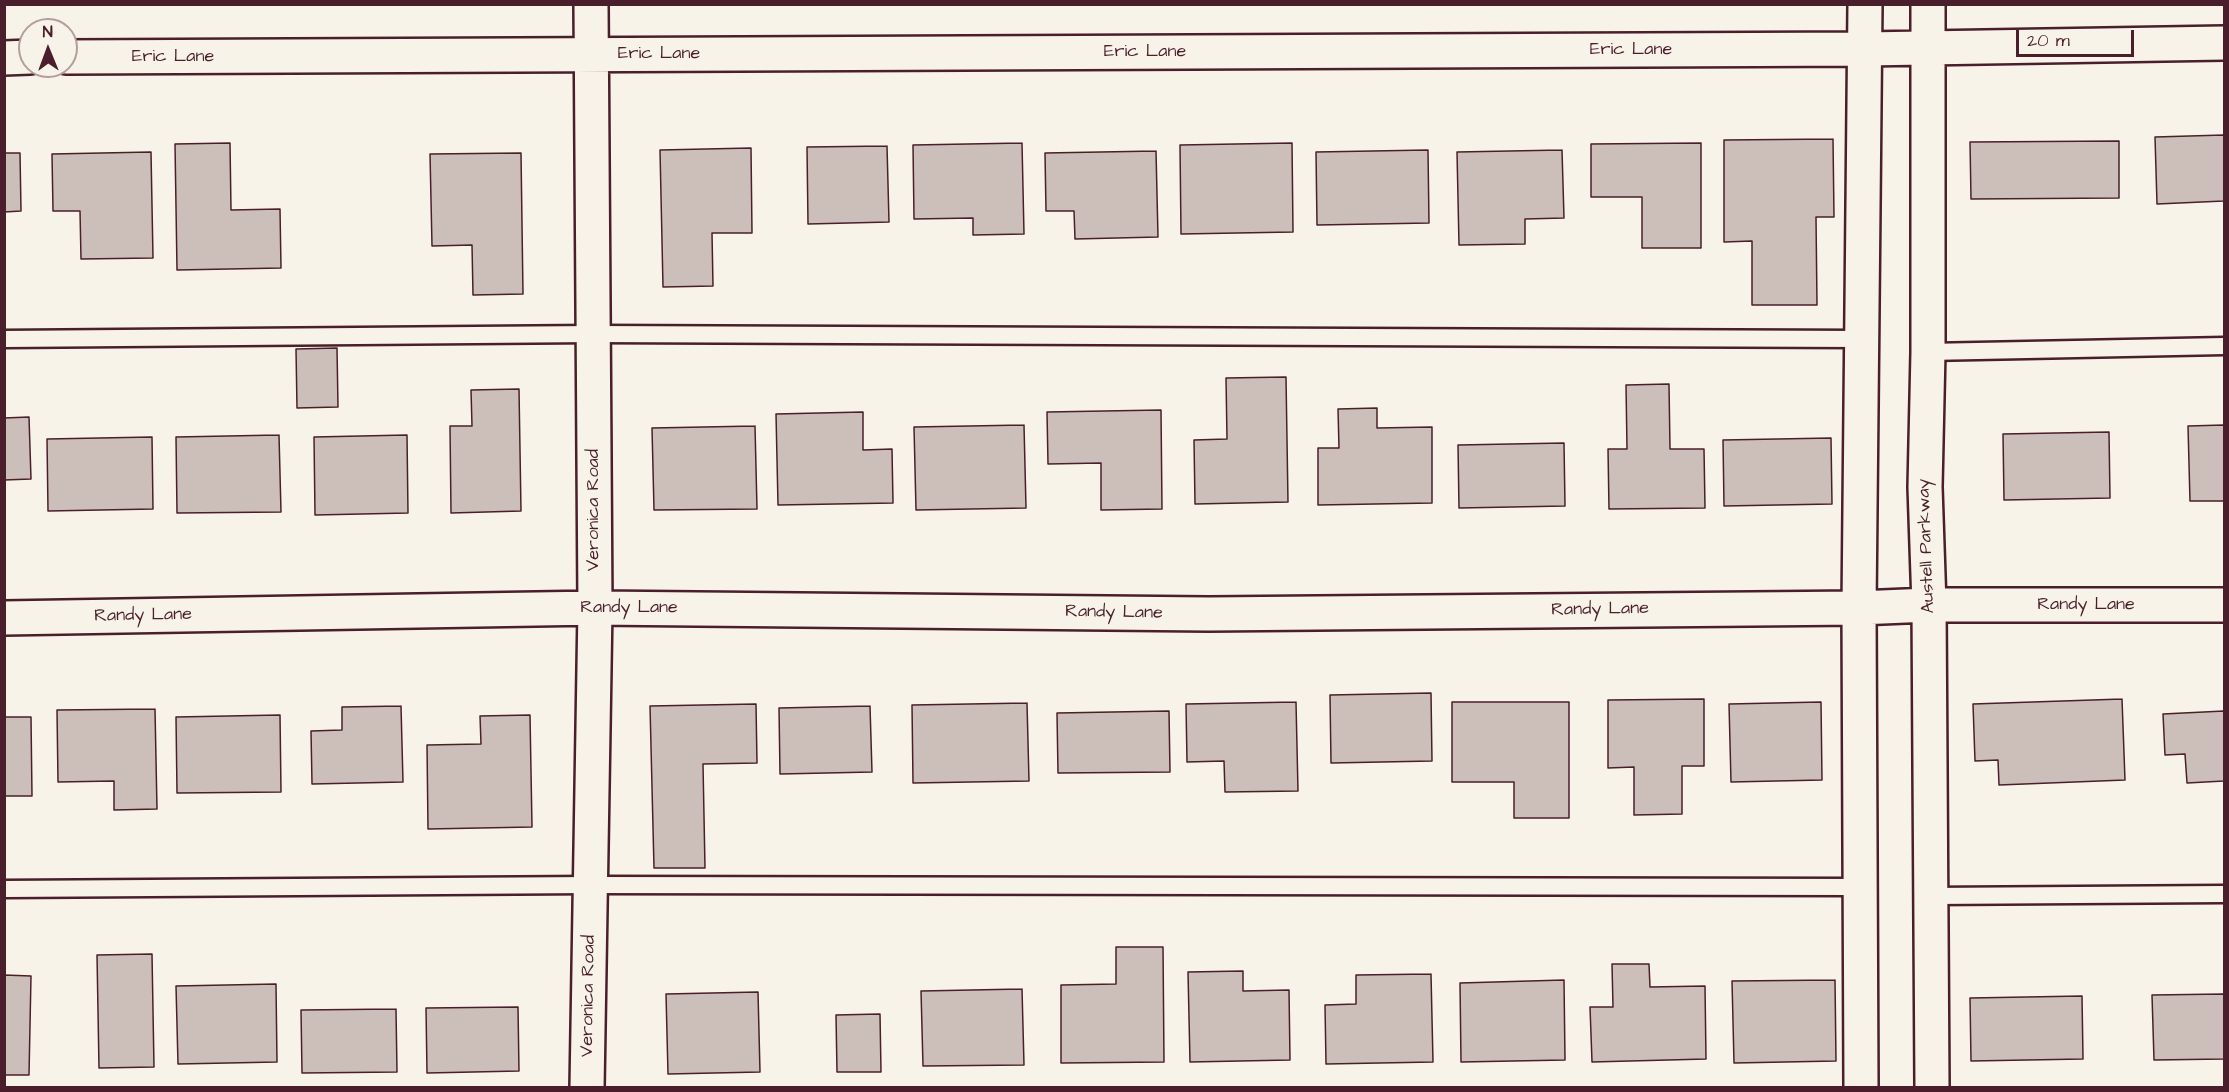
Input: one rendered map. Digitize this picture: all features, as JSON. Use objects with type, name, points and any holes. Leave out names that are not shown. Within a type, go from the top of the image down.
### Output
[{"type":"street","name":"Veronica Road","points":[[587,1088],[595,608],[591,4]]},
{"type":"street","points":[[1861,1088],[1859,608],[1865,4]]},
{"type":"street","name":"Austell Parkway","points":[[1928,4],[1928,352],[1925,487],[1929,605],[1932,1088]]},
{"type":"street","name":"Eric Lane","points":[[78,57],[1865,49],[2224,43]]},
{"type":"street","name":"Randy Lane","points":[[4,618],[595,608],[1209,614],[1859,608],[1929,605],[2224,605]]},
{"type":"lane","points":[[4,339],[594,334],[1862,339]]},
{"type":"lane","points":[[1928,352],[2224,346]]},
{"type":"lane","points":[[4,889],[590,885],[1860,887]]},
{"type":"lane","points":[[1930,896],[2224,894]]},
{"type":"building","points":[[2224,135],[2224,201],[2157,204],[2155,137]]},
{"type":"building","points":[[1833,139],[1834,217],[1816,217],[1817,305],[1752,305],[1752,241],[1724,242],[1724,140]]},
{"type":"building","points":[[2119,141],[2119,198],[1971,199],[1970,142]]},
{"type":"building","points":[[230,143],[231,210],[280,209],[281,268],[177,270],[175,144]]},
{"type":"building","points":[[1022,143],[1024,234],[973,235],[973,218],[914,219],[913,145]]},
{"type":"building","points":[[1292,143],[1293,232],[1181,234],[1180,145]]},
{"type":"building","points":[[1701,143],[1701,248],[1642,248],[1642,197],[1591,197],[1591,144]]},
{"type":"building","points":[[887,146],[889,222],[808,224],[807,147]]},
{"type":"building","points":[[751,148],[752,233],[712,233],[713,286],[663,287],[660,150]]},
{"type":"building","points":[[1428,150],[1429,223],[1317,225],[1316,152]]},
{"type":"building","points":[[1562,150],[1564,218],[1525,219],[1525,244],[1459,245],[1457,152]]},
{"type":"building","points":[[1156,151],[1158,237],[1075,239],[1074,211],[1046,211],[1045,153]]},
{"type":"building","points":[[151,152],[153,258],[81,259],[80,211],[53,211],[52,154]]},
{"type":"building","points":[[4,153],[20,153],[21,211],[4,212]]},
{"type":"building","points":[[521,153],[523,294],[473,295],[472,245],[432,246],[430,154]]},
{"type":"building","points":[[337,348],[338,407],[297,408],[296,349]]},
{"type":"building","points":[[1286,377],[1288,502],[1195,504],[1194,440],[1227,439],[1226,378]]},
{"type":"building","points":[[1669,384],[1670,449],[1704,449],[1705,508],[1609,509],[1608,449],[1627,449],[1626,385]]},
{"type":"building","points":[[519,389],[521,511],[451,513],[450,426],[472,426],[471,390]]},
{"type":"building","points":[[1377,408],[1377,428],[1432,427],[1432,503],[1318,505],[1318,448],[1339,448],[1338,409]]},
{"type":"building","points":[[1161,410],[1162,509],[1101,510],[1101,463],[1048,464],[1047,412]]},
{"type":"building","points":[[863,412],[863,450],[892,449],[893,503],[778,505],[776,414]]},
{"type":"building","points":[[29,417],[31,479],[4,480],[4,418]]},
{"type":"building","points":[[1024,425],[1026,508],[916,510],[914,427]]},
{"type":"building","points":[[2224,425],[2224,501],[2190,501],[2188,426]]},
{"type":"building","points":[[755,426],[757,509],[654,510],[652,428]]},
{"type":"building","points":[[2109,432],[2110,498],[2004,500],[2003,434]]},
{"type":"building","points":[[279,435],[281,512],[177,513],[176,437]]},
{"type":"building","points":[[407,435],[408,513],[315,515],[314,437]]},
{"type":"building","points":[[152,437],[153,509],[48,511],[47,439]]},
{"type":"building","points":[[1831,438],[1832,504],[1724,506],[1723,440]]},
{"type":"building","points":[[1564,443],[1565,506],[1459,508],[1458,445]]},
{"type":"building","points":[[1431,693],[1432,761],[1331,763],[1330,695]]},
{"type":"building","points":[[1704,699],[1704,766],[1682,766],[1682,814],[1634,815],[1634,767],[1608,768],[1608,700]]},
{"type":"building","points":[[2122,699],[2125,780],[1999,785],[1998,760],[1975,761],[1973,704]]},
{"type":"building","points":[[1296,702],[1298,791],[1225,792],[1224,761],[1187,762],[1186,704]]},
{"type":"building","points":[[1452,702],[1569,702],[1569,818],[1514,818],[1514,782],[1452,782]]},
{"type":"building","points":[[1821,702],[1822,780],[1731,782],[1729,704]]},
{"type":"building","points":[[1027,703],[1029,781],[913,783],[912,705]]},
{"type":"building","points":[[756,704],[757,763],[703,764],[705,868],[654,868],[650,706]]},
{"type":"building","points":[[401,706],[403,782],[312,784],[311,731],[342,730],[342,707]]},
{"type":"building","points":[[870,706],[872,772],[780,774],[779,708]]},
{"type":"building","points":[[155,709],[157,809],[114,810],[114,781],[58,782],[57,710]]},
{"type":"building","points":[[1169,711],[1170,772],[1058,773],[1057,713]]},
{"type":"building","points":[[2224,711],[2224,781],[2187,783],[2185,754],[2165,755],[2163,714]]},
{"type":"building","points":[[280,715],[281,792],[177,793],[176,717]]},
{"type":"building","points":[[530,715],[532,827],[428,829],[427,745],[481,744],[480,716]]},
{"type":"building","points":[[4,717],[31,717],[32,796],[4,796]]},
{"type":"building","points":[[1116,947],[1163,947],[1164,1062],[1061,1063],[1061,985],[1116,984]]},
{"type":"building","points":[[152,954],[154,1067],[99,1068],[97,955]]},
{"type":"building","points":[[1612,964],[1649,964],[1650,987],[1705,986],[1706,1059],[1592,1062],[1590,1007],[1613,1007]]},
{"type":"building","points":[[1243,971],[1243,991],[1289,990],[1290,1060],[1190,1062],[1188,972]]},
{"type":"building","points":[[1431,974],[1433,1062],[1326,1064],[1325,1005],[1356,1004],[1356,975]]},
{"type":"building","points":[[4,975],[31,976],[29,1075],[4,1075]]},
{"type":"building","points":[[1564,980],[1565,1060],[1461,1062],[1460,983]]},
{"type":"building","points":[[1835,980],[1836,1061],[1734,1063],[1732,981]]},
{"type":"building","points":[[276,984],[277,1062],[178,1064],[176,986]]},
{"type":"building","points":[[1022,989],[1024,1065],[923,1066],[921,991]]},
{"type":"building","points":[[758,992],[760,1072],[668,1074],[666,994]]},
{"type":"building","points":[[2224,994],[2224,1059],[2154,1060],[2152,995]]},
{"type":"building","points":[[2082,996],[2083,1059],[1971,1061],[1970,998]]},
{"type":"building","points":[[518,1007],[519,1071],[427,1073],[426,1008]]},
{"type":"building","points":[[396,1009],[397,1072],[302,1073],[301,1010]]},
{"type":"building","points":[[880,1014],[881,1072],[837,1072],[836,1015]]}]
